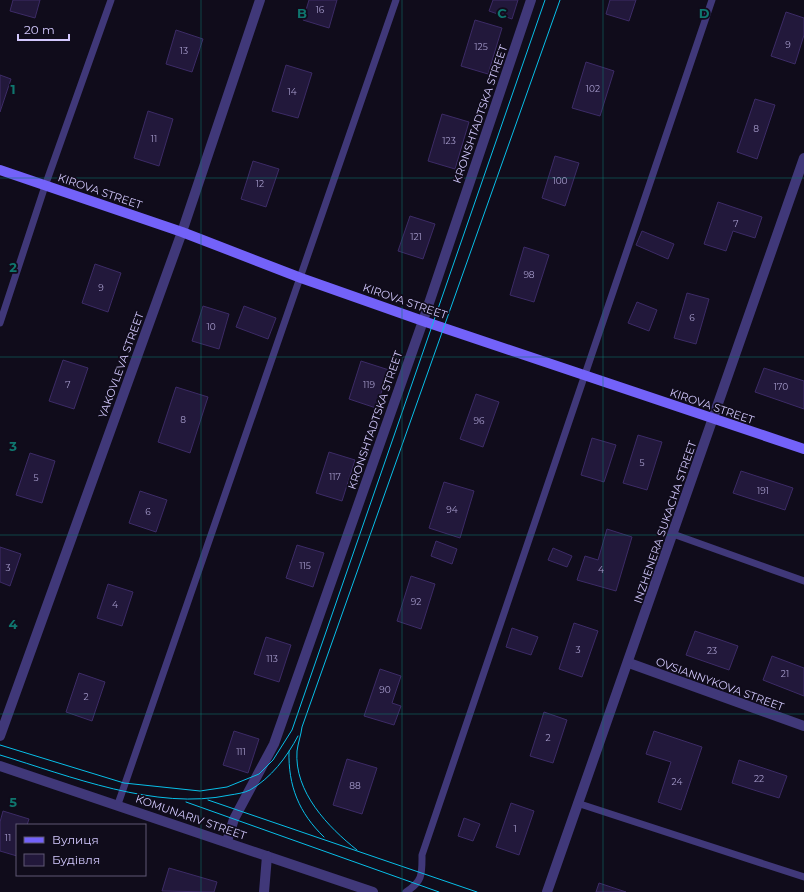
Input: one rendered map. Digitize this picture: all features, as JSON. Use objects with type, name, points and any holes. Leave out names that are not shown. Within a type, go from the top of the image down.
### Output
[{"type":"main road","name":"KIROVA STREET","points":[[0,170],[182,232],[301,278],[423,321],[804,449]]},
{"type":"street","name":"YAKOVLEVA STREET","points":[[0,736],[182,232],[260,0]]},
{"type":"street","name":"KRONSHTADTSKA STREET","points":[[227,842],[234,819],[274,744],[423,321],[531,0]]},
{"type":"street","name":"INZHENERA SUKACHA STREET","points":[[547,892],[577,803],[629,663],[672,534],[804,158]]},
{"type":"street","name":"OVSIANNYKOVA STREET","points":[[629,663],[804,726]]},
{"type":"street","name":"KOMUNARIV STREET","points":[[0,766],[118,804],[373,892]]},
{"type":"street","points":[[264,892],[267,856]]},
{"type":"lane","points":[[0,323],[45,186],[111,0]]},
{"type":"lane","points":[[118,804],[396,0]]},
{"type":"lane","points":[[406,892],[417,885],[422,874],[422,855],[712,0]]},
{"type":"lane","points":[[672,534],[804,581]]},
{"type":"lane","points":[[577,803],[804,877]]},
{"type":"building","points":[[13,0],[40,0],[35,18],[10,11]]},
{"type":"building","points":[[309,0],[337,0],[329,28],[303,20]]},
{"type":"building","points":[[493,0],[518,0],[512,19],[489,11]]},
{"type":"building","points":[[610,0],[636,0],[629,21],[606,14]]},
{"type":"building","points":[[786,12],[804,18],[804,35],[795,64],[771,56]]},
{"type":"building","points":[[475,20],[502,28],[488,74],[461,66]]},
{"type":"building","points":[[176,30],[203,39],[192,72],[166,64]]},
{"type":"building","points":[[586,62],[614,71],[600,116],[572,108]]},
{"type":"building","points":[[286,65],[312,73],[298,118],[272,111]]},
{"type":"building","points":[[0,75],[11,79],[0,112]]},
{"type":"building","points":[[755,99],[775,105],[757,159],[737,152]]},
{"type":"building","points":[[148,111],[173,119],[159,166],[134,158]]},
{"type":"building","points":[[442,114],[469,122],[455,169],[428,161]]},
{"type":"building","points":[[555,156],[579,163],[565,206],[542,198]]},
{"type":"building","points":[[253,161],[279,169],[266,207],[241,199]]},
{"type":"building","points":[[718,202],[762,217],[755,238],[733,231],[726,251],[704,244]]},
{"type":"building","points":[[410,216],[435,224],[423,259],[398,251]]},
{"type":"building","points":[[642,231],[674,244],[668,259],[636,245]]},
{"type":"building","points":[[524,247],[549,255],[534,302],[510,295]]},
{"type":"building","points":[[95,264],[121,273],[108,312],[82,303]]},
{"type":"building","points":[[687,293],[709,299],[696,344],[674,338]]},
{"type":"building","points":[[637,302],[657,310],[649,331],[628,323]]},
{"type":"building","points":[[203,306],[229,314],[219,349],[192,341]]},
{"type":"building","points":[[244,306],[276,318],[268,339],[236,327]]},
{"type":"building","points":[[63,360],[88,368],[74,409],[49,401]]},
{"type":"building","points":[[361,361],[389,370],[376,408],[349,399]]},
{"type":"building","points":[[764,368],[804,381],[804,409],[755,392]]},
{"type":"building","points":[[176,387],[208,397],[190,453],[158,442]]},
{"type":"building","points":[[476,394],[499,402],[483,447],[460,439]]},
{"type":"building","points":[[638,435],[662,442],[647,490],[623,483]]},
{"type":"building","points":[[592,438],[616,445],[604,482],[581,475]]},
{"type":"building","points":[[329,452],[355,460],[342,501],[316,493]]},
{"type":"building","points":[[30,453],[55,461],[42,503],[16,495]]},
{"type":"building","points":[[741,471],[793,488],[785,510],[733,493]]},
{"type":"building","points":[[444,482],[474,491],[460,538],[429,528]]},
{"type":"building","points":[[140,491],[167,500],[156,532],[129,523]]},
{"type":"building","points":[[607,529],[632,537],[616,591],[577,580],[585,556],[598,560]]},
{"type":"building","points":[[436,541],[457,549],[452,564],[431,556]]},
{"type":"building","points":[[297,545],[324,553],[313,587],[286,578]]},
{"type":"building","points":[[0,547],[21,554],[10,586],[0,582]]},
{"type":"building","points":[[553,548],[572,556],[567,567],[548,560]]},
{"type":"building","points":[[411,576],[435,584],[421,629],[397,621]]},
{"type":"building","points":[[108,584],[133,592],[122,626],[97,618]]},
{"type":"building","points":[[574,623],[598,631],[582,677],[559,669]]},
{"type":"building","points":[[512,628],[538,637],[531,655],[506,647]]},
{"type":"building","points":[[695,631],[738,646],[729,670],[686,655]]},
{"type":"building","points":[[266,637],[291,645],[279,682],[254,674]]},
{"type":"building","points":[[772,656],[804,668],[804,696],[763,680]]},
{"type":"building","points":[[380,669],[401,676],[392,703],[401,706],[394,725],[364,716]]},
{"type":"building","points":[[79,673],[105,682],[92,721],[66,712]]},
{"type":"building","points":[[544,712],[567,720],[553,763],[530,756]]},
{"type":"building","points":[[234,731],[259,739],[248,773],[223,765]]},
{"type":"building","points":[[654,731],[702,747],[681,810],[658,802],[671,762],[646,754]]},
{"type":"building","points":[[347,759],[377,768],[362,814],[333,805]]},
{"type":"building","points":[[739,760],[787,776],[779,798],[732,783]]},
{"type":"building","points":[[511,803],[534,811],[519,855],[496,847]]},
{"type":"building","points":[[3,811],[29,819],[27,824],[16,824],[16,856],[0,851],[0,822]]},
{"type":"building","points":[[464,818],[480,824],[473,841],[458,836]]},
{"type":"building","points":[[169,868],[217,882],[214,892],[162,891]]},
{"type":"building","points":[[599,883],[626,892],[596,892]]},
{"type":"tram line","points":[[0,745],[124,783],[200,791],[227,787],[259,774],[273,760],[292,730],[545,0]]},
{"type":"tram line","points":[[357,850],[335,831],[324,819],[307,794],[301,781],[297,751],[302,727],[560,0]]},
{"type":"tram line","points":[[0,755],[114,789],[143,795],[202,799],[243,793],[258,785],[278,766],[289,752],[298,736]]},
{"type":"tram line","points":[[289,751],[291,776],[297,798],[308,818],[324,837]]},
{"type":"tram line","points":[[208,800],[477,892]]},
{"type":"tram line","points":[[186,802],[439,892]]}]
